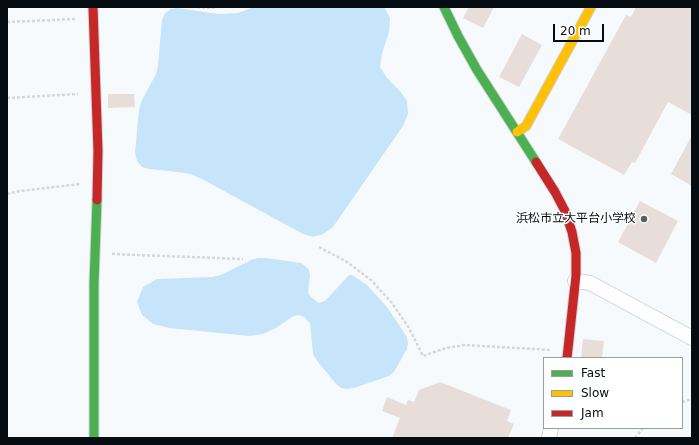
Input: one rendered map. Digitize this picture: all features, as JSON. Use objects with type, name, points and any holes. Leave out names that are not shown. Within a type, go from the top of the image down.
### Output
[{"type":"street","points":[[93,7],[98,151],[95,254],[94,438]]},
{"type":"street","points":[[517,132],[526,126],[591,7]]},
{"type":"street","points":[[447,8],[467,54],[555,192],[565,211],[572,232],[576,253],[575,281],[567,354]]},
{"type":"street","points":[[575,281],[590,283],[692,338]]},
{"type":"path","points":[[197,7],[216,7]]},
{"type":"path","points":[[7,22],[94,18]]},
{"type":"path","points":[[7,98],[96,92]]},
{"type":"path","points":[[7,194],[20,191],[97,182]]},
{"type":"path","points":[[320,247],[347,262],[371,280],[387,297],[410,328],[423,356],[446,348],[464,346],[567,354]]},
{"type":"path","points":[[95,254],[191,256],[243,260]]},
{"type":"path","points":[[635,438],[642,429]]},
{"type":"shaded area","points":[[254,7],[384,7],[390,18],[389,32],[382,54],[380,67],[387,78],[400,91],[407,101],[408,114],[403,126],[333,227],[323,234],[313,237],[303,234],[202,179],[190,174],[149,169],[142,167],[137,161],[135,153],[139,110],[141,102],[156,74],[162,20],[165,13],[171,9],[177,8],[218,14],[238,13]]},
{"type":"shaded area","points":[[258,258],[301,263],[309,270],[310,275],[308,293],[319,303],[325,301],[349,275],[352,275],[367,285],[387,307],[407,337],[407,349],[394,372],[389,376],[354,388],[341,388],[336,384],[313,354],[310,323],[304,317],[298,315],[263,334],[250,336],[169,328],[153,324],[142,315],[137,302],[143,287],[157,279],[212,277],[221,275]]},
{"type":"building","points":[[469,7],[494,7],[483,28],[463,18]]},
{"type":"building","points":[[636,7],[692,7],[692,115],[668,102],[635,163],[632,162],[624,175],[558,139],[626,15],[631,17]]},
{"type":"building","points":[[522,34],[542,45],[519,87],[499,77]]},
{"type":"building","points":[[108,94],[134,94],[135,107],[108,108]]},
{"type":"building","points":[[692,135],[692,186],[671,174]]},
{"type":"building","points":[[640,201],[678,221],[656,263],[618,242]]},
{"type":"building","points":[[583,339],[604,341],[602,357],[581,357]]},
{"type":"building","points":[[440,382],[511,410],[507,421],[514,424],[508,438],[392,438],[400,418],[382,411],[387,397],[406,405],[408,400],[414,402],[419,390]]},
{"type":"traffic: fast","points":[[444,7],[477,70],[536,162]]},
{"type":"traffic: fast","points":[[94,438],[94,283],[97,200]]},
{"type":"traffic: slow","points":[[517,132],[526,126],[591,7]]},
{"type":"traffic: jam","points":[[93,7],[98,151],[97,200]]},
{"type":"traffic: jam","points":[[536,162],[565,211],[572,232],[576,253],[576,275],[567,357]]},
{"type":"place","name":"浜松市立大平台小学校","points":[[644,219]]}]
